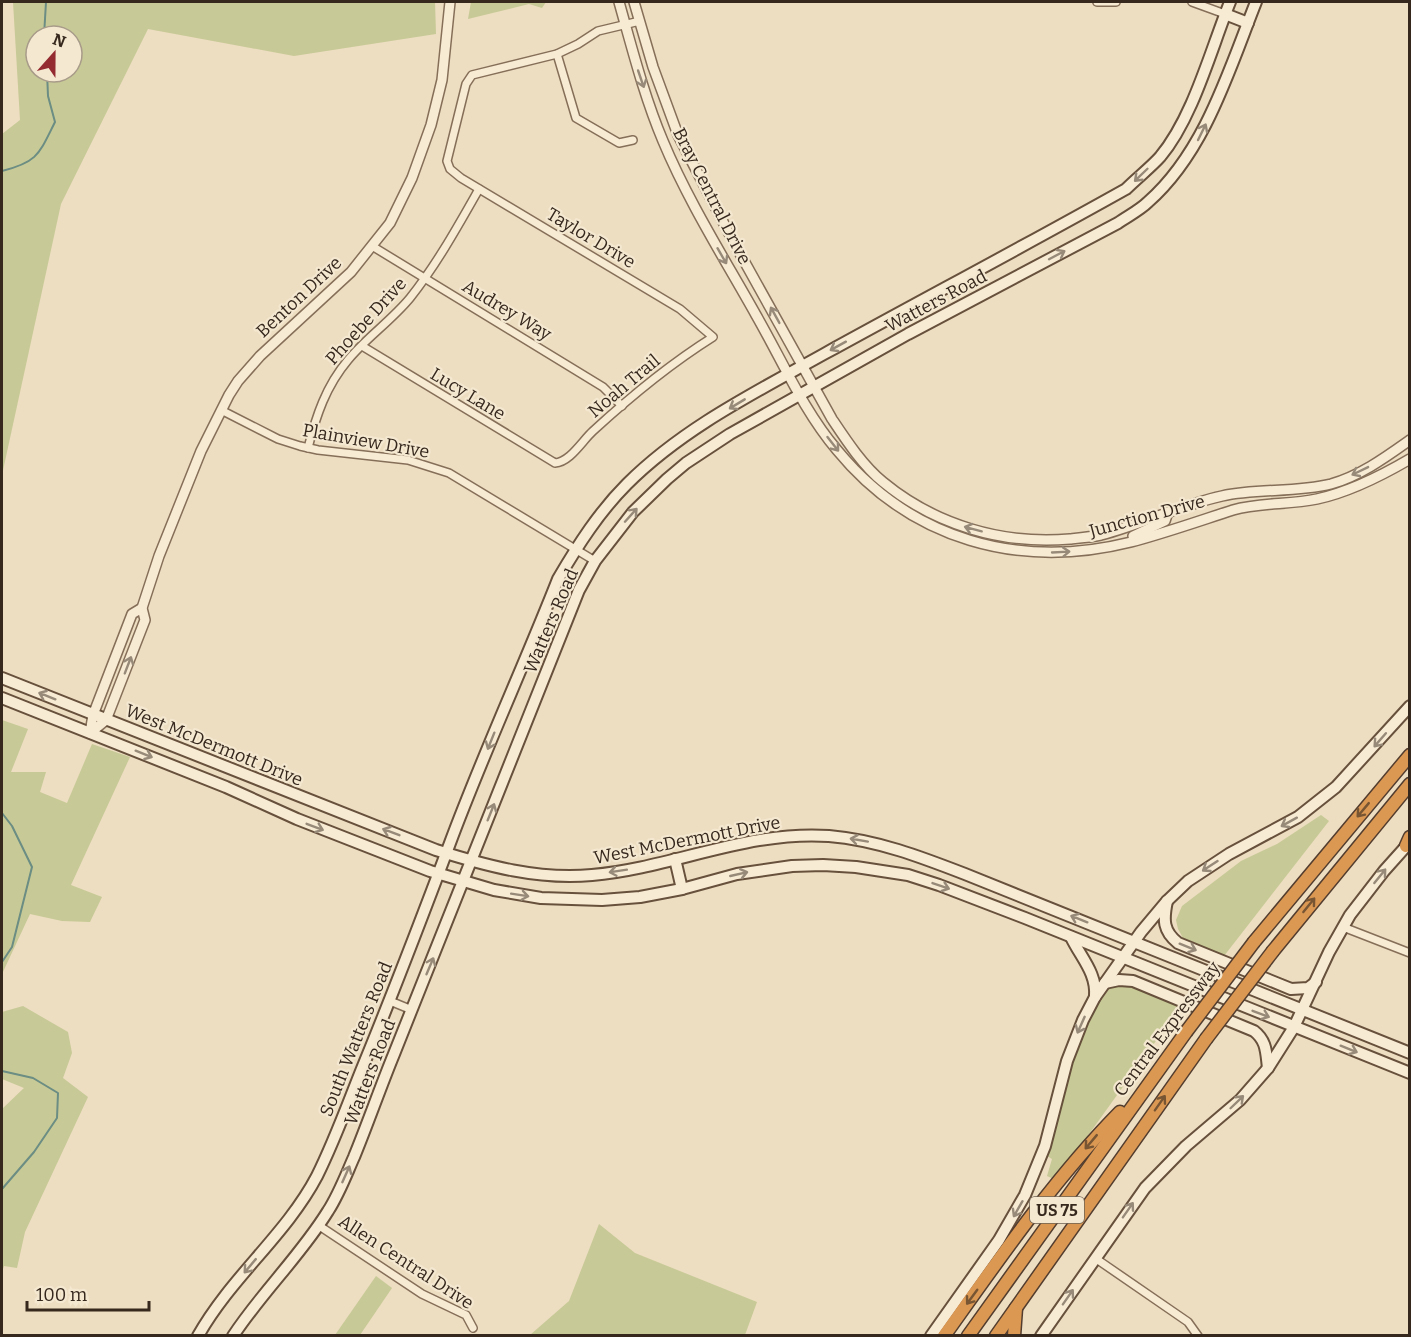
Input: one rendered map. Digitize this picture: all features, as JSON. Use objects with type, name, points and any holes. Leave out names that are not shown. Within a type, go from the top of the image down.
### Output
[{"type":"highway","points":[[1401,765],[1410,748]]},
{"type":"highway","name":"Central Expressway","points":[[968,1335],[1146,1085],[1254,942],[1410,755]]},
{"type":"highway","name":"Central Expressway","points":[[996,1335],[1206,1039],[1273,951],[1410,784]]},
{"type":"highway","points":[[944,1335],[1012,1242],[1095,1137],[1146,1085]]},
{"type":"highway","points":[[1014,1335],[1016,1306]]},
{"type":"main road","name":"Watters Road","points":[[438,874],[558,579],[600,515],[627,484],[658,456],[690,432],[788,374],[1126,189],[1160,157],[1177,131],[1195,94],[1230,2]]},
{"type":"main road","name":"Watters Road","points":[[233,1335],[262,1296],[301,1251],[333,1203],[579,590],[596,561],[633,512],[667,479],[730,434],[908,334],[1118,223],[1148,202],[1178,170],[1201,136],[1256,2]]},
{"type":"main road","points":[[1225,14],[1248,23]]},
{"type":"main road","name":"West McDermott Drive","points":[[2,678],[446,853],[471,861],[528,873],[569,876],[622,871],[746,842],[780,837],[829,836],[859,840],[916,855],[1410,1053]]},
{"type":"main road","name":"West McDermott Drive","points":[[2,698],[226,787],[282,813],[438,874],[518,894],[564,900],[640,897],[682,889],[737,874],[792,866],[823,865],[864,868],[908,875],[1071,937],[1410,1073]]},
{"type":"main road","points":[[931,1335],[999,1240],[1025,1195],[1045,1146],[1067,1061],[1083,1020],[1095,998],[1134,941],[1167,901],[1201,872],[1229,854],[1298,817],[1319,801],[1351,773],[1410,706]]},
{"type":"main road","points":[[282,813],[290,793]]},
{"type":"main road","points":[[1041,1335],[1145,1188],[1186,1146],[1240,1100],[1268,1068],[1303,1011],[1343,927],[1357,905],[1408,846]]},
{"type":"main road","points":[[908,875],[916,855]]},
{"type":"main road","points":[[675,859],[682,889]]},
{"type":"main road","name":"South Watters Road","points":[[198,1335],[211,1314],[288,1221],[327,1156],[390,1001],[438,874]]},
{"type":"main road","points":[[1167,901],[1164,917],[1166,931],[1178,944],[1291,989],[1308,988],[1316,982]]},
{"type":"main road","points":[[1071,937],[1079,954],[1090,969],[1096,987],[1095,998]]},
{"type":"main road","points":[[1105,983],[1119,980],[1133,981],[1254,1031],[1266,1045],[1268,1068]]},
{"type":"street","name":"Benton Drive","points":[[90,733],[106,720],[145,620],[142,608],[159,556],[201,451],[237,381],[260,356],[351,272],[390,223],[412,178],[431,125],[442,80],[450,2]]},
{"type":"street","name":"Bray Central Drive","points":[[619,2],[637,68],[663,141],[713,239],[800,395]]},
{"type":"street","name":"Bray Central Drive","points":[[634,2],[653,67],[678,135],[733,242],[814,387]]},
{"type":"street","points":[[1097,2],[1116,2]]},
{"type":"street","points":[[1192,2],[1225,14]]},
{"type":"street","points":[[633,140],[619,143],[576,118],[557,54],[598,31],[640,21]]},
{"type":"street","name":"Taylor Drive","points":[[557,54],[472,75],[466,84],[447,155],[450,169],[479,189],[680,309],[713,337]]},
{"type":"street","name":"Phoebe Drive","points":[[308,448],[331,383],[347,360],[410,298],[444,248],[479,189]]},
{"type":"street","name":"Audrey Way","points":[[372,246],[603,387],[622,406]]},
{"type":"street","name":"Noah Trail","points":[[560,463],[665,370],[713,337]]},
{"type":"street","name":"Lucy Lane","points":[[362,346],[548,460],[560,463]]},
{"type":"street","name":"Junction Drive","points":[[814,387],[849,444],[882,481],[904,497],[937,517],[954,524],[1008,538],[1030,540],[1059,540],[1100,535],[1230,494],[1331,484],[1363,471],[1410,440]]},
{"type":"street","name":"Junction Drive","points":[[800,395],[826,435],[860,475],[877,491],[913,516],[950,534],[987,546],[1031,552],[1063,552],[1112,546],[1246,506],[1316,499],[1360,485],[1410,459]]},
{"type":"street","name":"Plainview Drive","points":[[221,410],[278,439],[308,448],[408,460],[449,473],[596,561]]},
{"type":"street","points":[[860,475],[872,477],[889,491],[904,497]]},
{"type":"street","points":[[1112,546],[1165,520],[1168,512]]},
{"type":"street","name":"Benton Drive","points":[[90,733],[93,715],[132,614],[142,608]]},
{"type":"street","points":[[1343,927],[1410,953]]},
{"type":"street","points":[[390,1001],[412,1010]]},
{"type":"street","name":"Allen Central Drive","points":[[318,1225],[422,1294],[466,1315],[473,1328]]},
{"type":"street","points":[[1095,1258],[1188,1322],[1198,1335]]},
{"type":"green space","points":[[13,2],[435,2],[436,34],[294,56],[148,29],[61,204],[2,475],[2,134],[20,120]]},
{"type":"green space","points":[[471,2],[546,2],[542,8],[529,4],[468,19]]},
{"type":"green space","points":[[2,720],[28,729],[11,772],[46,772],[40,792],[67,803],[92,744],[130,757],[71,885],[102,897],[90,922],[62,921],[30,914],[2,974]]},
{"type":"green space","points":[[1321,815],[1329,821],[1224,956],[1183,938],[1176,920],[1182,906],[1241,861],[1277,844]]},
{"type":"green space","points":[[1127,983],[1181,1006],[1056,1180],[1047,1176],[1052,1159],[1047,1156],[1074,1052],[1092,1014],[1108,990],[1115,984]]},
{"type":"green space","points":[[23,1006],[68,1032],[72,1053],[63,1078],[88,1097],[25,1232],[17,1268],[4,1266],[2,1272],[2,1109],[24,1088],[2,1079],[2,1012]]},
{"type":"green space","points":[[599,1224],[635,1253],[757,1302],[745,1335],[530,1335],[569,1301]]},
{"type":"green space","points":[[376,1276],[392,1288],[360,1335],[335,1335]]},
{"type":"waterway","points":[[45,24],[46,2]]},
{"type":"waterway","points":[[2,171],[30,160],[45,142],[55,122],[48,96],[48,84]]},
{"type":"waterway","points":[[2,813],[12,826],[32,867],[12,947],[2,962]]},
{"type":"waterway","points":[[2,1071],[33,1078],[58,1093],[57,1118],[34,1152],[2,1189]]}]
